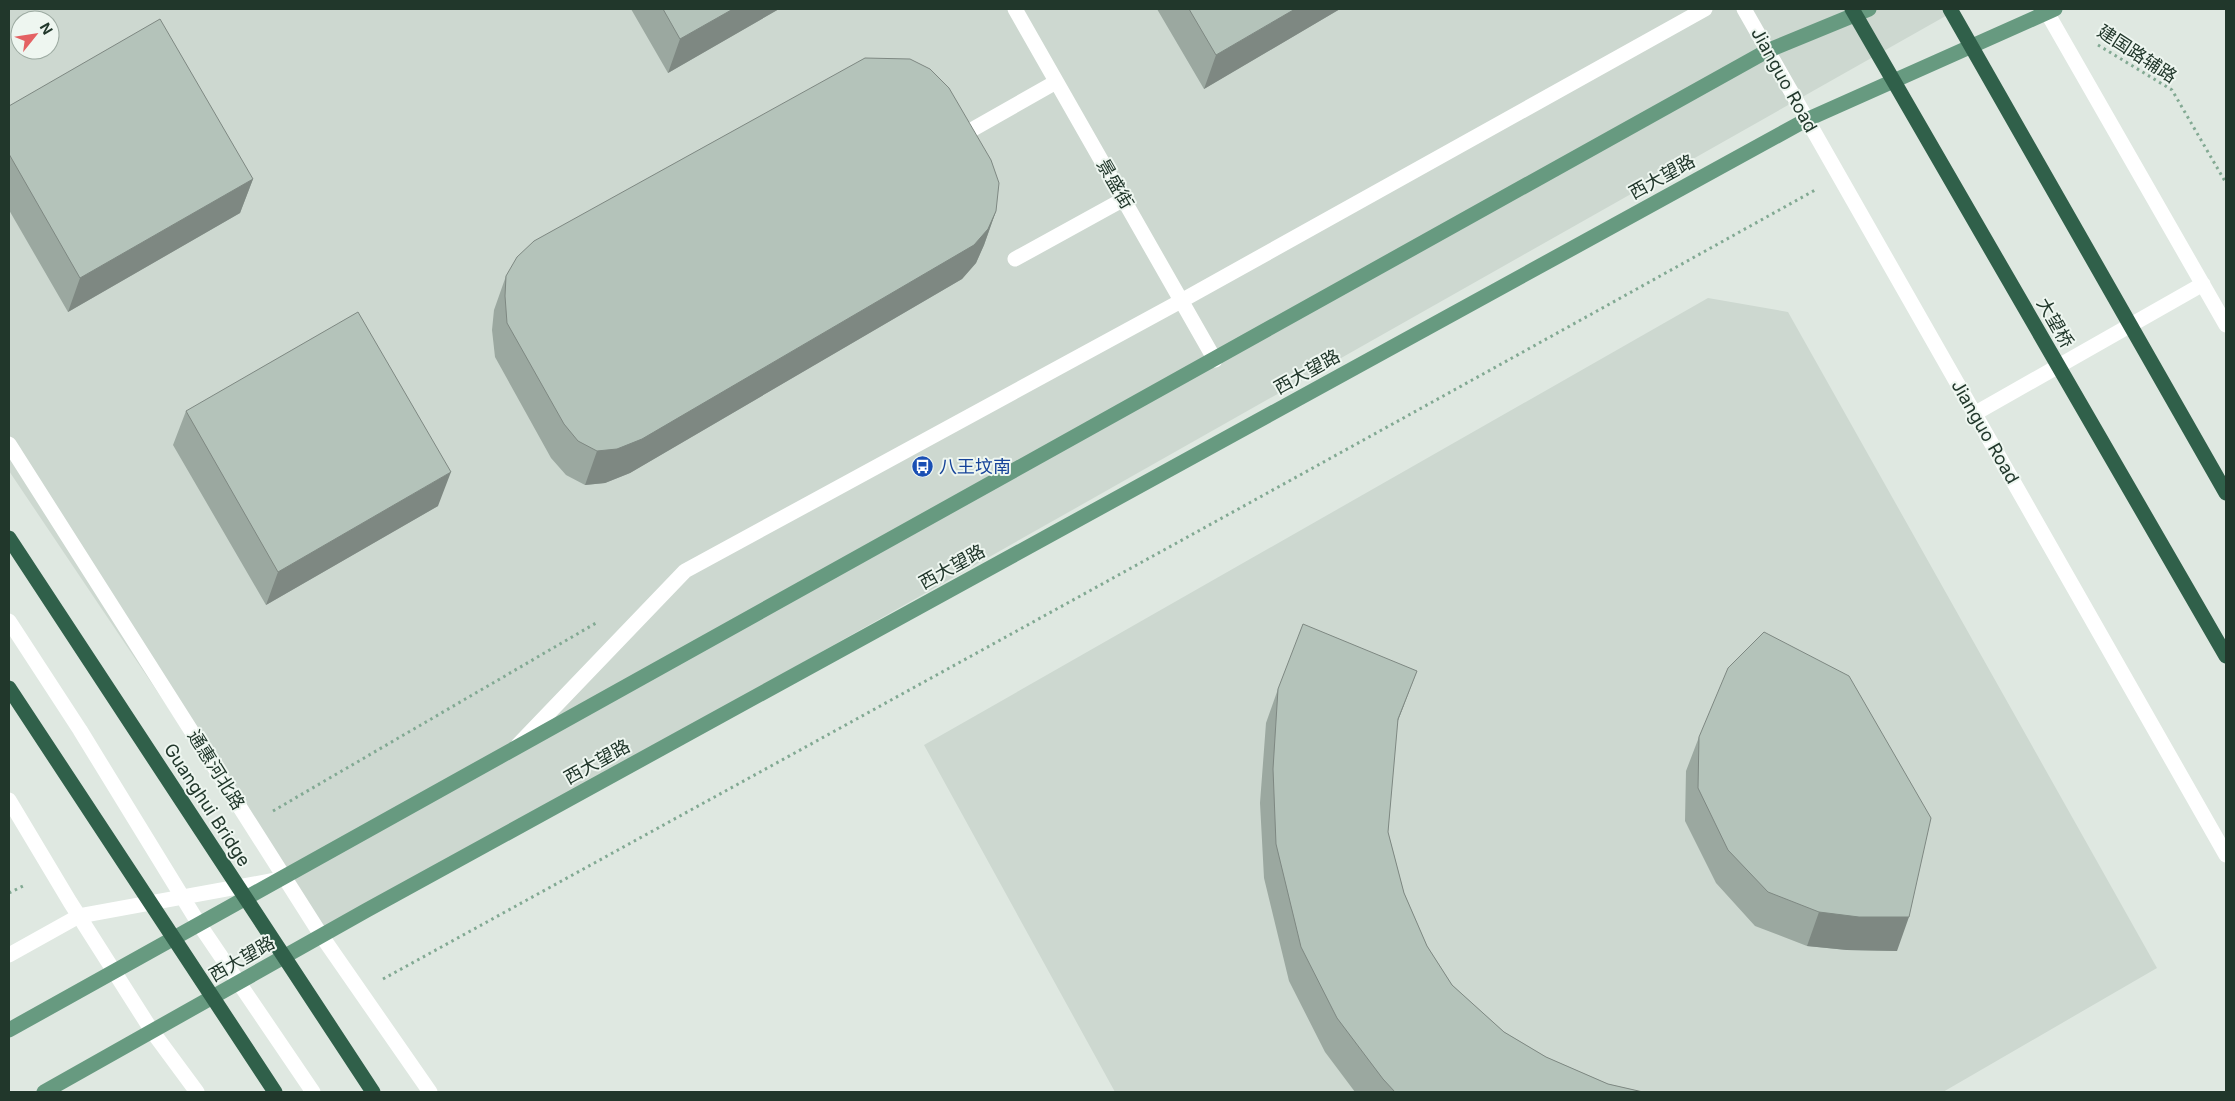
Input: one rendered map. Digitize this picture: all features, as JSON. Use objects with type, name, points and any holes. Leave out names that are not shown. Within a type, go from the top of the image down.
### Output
[{"type":"highway","name":"大望桥","points":[[1852,9],[2226,656]]},
{"type":"highway","points":[[1950,10],[2226,494]]},
{"type":"highway","name":"Guanghui Bridge","points":[[9,538],[373,1092]]},
{"type":"highway","points":[[9,688],[275,1092]]},
{"type":"main road","points":[[9,1030],[1767,51],[1869,9]]},
{"type":"main road","name":"西大望路","points":[[44,1092],[321,935],[1806,120],[2049,10]]},
{"type":"street","name":"景盛街","points":[[1015,9],[1215,360]]},
{"type":"street","points":[[512,751],[685,571],[1181,301],[1705,9]]},
{"type":"street","name":"Jianguo Road","points":[[1744,9],[2226,855]]},
{"type":"street","points":[[2049,10],[2226,325]]},
{"type":"street","points":[[959,137],[1056,82]]},
{"type":"street","points":[[1015,259],[1124,199]]},
{"type":"street","points":[[1974,414],[2203,284]]},
{"type":"street","name":"通惠河北路","points":[[9,444],[321,935],[430,1092]]},
{"type":"street","points":[[9,621],[80,730],[182,898],[313,1092]]},
{"type":"street","points":[[9,800],[79,916],[152,1031],[197,1092]]},
{"type":"street","points":[[9,955],[79,916],[284,878]]},
{"type":"path","name":"建国路辅路","points":[[2097,44],[2172,90],[2226,183]]},
{"type":"path","points":[[360,992],[1323,461],[1502,365],[1838,177]]},
{"type":"path","points":[[250,824],[599,621]]},
{"type":"path","points":[[9,893],[23,886]]},
{"type":"shaded area","points":[[9,9],[1958,9],[321,935],[9,471]]},
{"type":"shaded area","points":[[1708,298],[1788,312],[2157,968],[1943,1092],[1115,1092],[924,745]]},
{"type":"pier","points":[[9,1038],[11,1039],[42,1092],[9,1092]]},
{"type":"building","points":[[663,9],[733,9],[680,39]]},
{"type":"building","points":[[1189,9],[1295,9],[1216,55]]},
{"type":"building","points":[[160,19],[253,179],[80,278],[9,154],[9,106]]},
{"type":"building","points":[[865,58],[910,59],[930,69],[949,88],[991,160],[999,183],[996,211],[988,229],[974,245],[642,439],[617,449],[597,451],[578,441],[564,424],[507,323],[506,276],[517,257],[534,241]]},
{"type":"building","points":[[358,312],[451,472],[278,572],[186,411]]},
{"type":"building","points":[[1303,624],[1417,671],[1398,719],[1388,832],[1404,893],[1427,946],[1452,985],[1504,1032],[1546,1057],[1608,1084],[1643,1092],[1395,1092],[1337,1018],[1301,947],[1276,844],[1273,769],[1278,689]]},
{"type":"building","points":[[1764,632],[1849,676],[1931,818],[1909,917],[1859,917],[1819,912],[1768,892],[1728,850],[1698,788],[1699,737],[1728,668]]},
{"type":"place","name":"八王坟南","points":[[923,467]]}]
